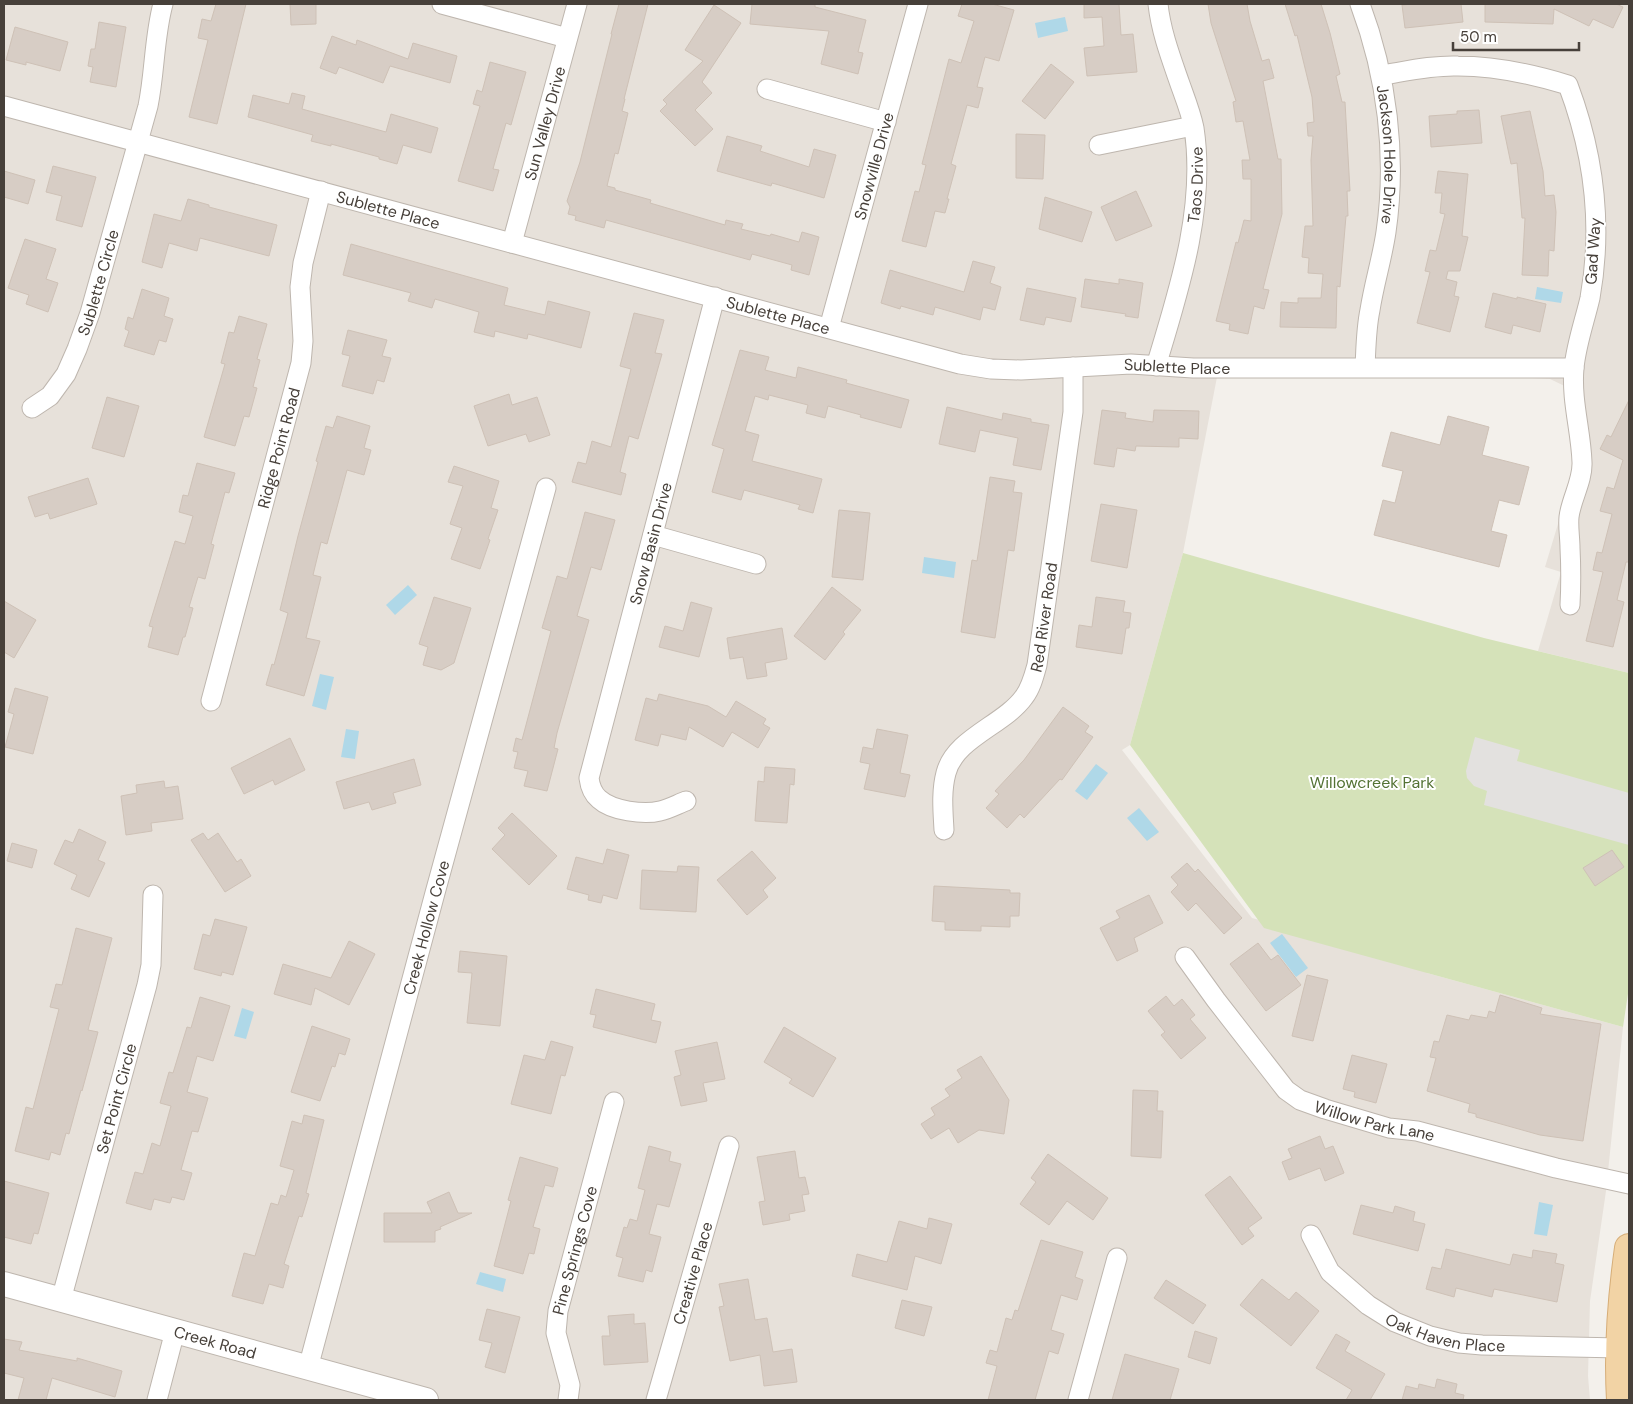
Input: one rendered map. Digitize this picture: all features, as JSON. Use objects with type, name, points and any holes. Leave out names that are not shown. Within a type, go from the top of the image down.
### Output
[{"type":"main road","points":[[1621,1400],[1620,1348],[1622,1302],[1629,1248]]},
{"type":"street","name":"Sublette Circle","points":[[32,408],[50,396],[66,374],[90,313],[138,143],[151,88],[156,35],[163,4]]},
{"type":"street","points":[[442,4],[567,38]]},
{"type":"street","name":"Sun Valley Drive","points":[[512,243],[576,4]]},
{"type":"street","name":"Snowville Drive","points":[[829,328],[918,4]]},
{"type":"street","name":"Taos Drive","points":[[1156,366],[1193,225],[1197,194],[1197,161],[1193,126],[1160,22],[1158,4]]},
{"type":"street","name":"Jackson Hole Drive","points":[[1360,4],[1382,75],[1390,143],[1390,196],[1381,261],[1369,311],[1365,367]]},
{"type":"street","name":"Gad Way","points":[[1382,75],[1417,69],[1457,66],[1498,69],[1534,75],[1568,85],[1580,116],[1596,205],[1596,248],[1590,296],[1574,368],[1574,407],[1582,462],[1581,474],[1569,516],[1572,581],[1570,605]]},
{"type":"street","points":[[767,89],[886,122]]},
{"type":"street","name":"Sublette Place","points":[[4,106],[960,364],[991,369],[1021,370],[1131,364],[1193,368],[1574,368]]},
{"type":"street","points":[[1099,145],[1193,126]]},
{"type":"street","name":"Ridge Point Road","points":[[211,701],[301,363],[303,340],[300,286],[303,262],[321,191]]},
{"type":"street","name":"Snow Basin Drive","points":[[686,800],[660,811],[633,812],[611,806],[599,800],[592,791],[588,778],[654,535],[715,297]]},
{"type":"street","name":"Red River Road","points":[[944,830],[942,797],[946,772],[952,758],[962,747],[1013,709],[1025,697],[1033,680],[1037,665],[1073,412],[1073,367]]},
{"type":"street","name":"Creek Hollow Cove","points":[[308,1368],[546,488]]},
{"type":"street","points":[[654,535],[756,564]]},
{"type":"street","name":"Set Point Circle","points":[[61,1300],[147,985],[151,965],[153,896]]},
{"type":"street","name":"Willow Park Lane","points":[[1185,957],[1286,1090],[1300,1100],[1389,1128],[1417,1132],[1556,1168],[1629,1184]]},
{"type":"street","name":"Pine Springs Cove","points":[[568,1400],[570,1385],[556,1333],[558,1311],[614,1102]]},
{"type":"street","name":"Creative Place","points":[[656,1400],[729,1146]]},
{"type":"street","name":"Oak Haven Place","points":[[1311,1234],[1330,1272],[1368,1305],[1395,1322],[1430,1336],[1459,1343],[1482,1345],[1620,1348]]},
{"type":"street","points":[[1078,1400],[1118,1258]]},
{"type":"street","name":"Creek Road","points":[[4,1284],[426,1400]]},
{"type":"street","points":[[157,1400],[175,1332]]},
{"type":"shaded area","points":[[4,4],[1629,4],[1629,673],[1538,651],[1561,572],[1545,567],[1574,471],[1575,391],[1550,379],[1532,378],[1217,377],[1183,553],[1130,745],[1122,750],[1252,918],[1429,966],[1427,973],[1623,1027],[1606,1191],[1590,1301],[1588,1376],[1590,1400],[4,1400]]},
{"type":"shaded area","points":[[1475,737],[1520,750],[1517,761],[1629,793],[1629,845],[1484,805],[1487,791],[1474,786],[1467,778],[1466,771]]},
{"type":"green space","name":"Willowcreek Park","points":[[1183,553],[1484,638],[1629,673],[1629,987],[1623,1027],[1264,928],[1130,745]]},
{"type":"water","points":[[1065,17],[1068,31],[1038,38],[1035,23]]},
{"type":"water","points":[[1537,287],[1563,292],[1561,303],[1535,299]]},
{"type":"water","points":[[924,557],[956,562],[954,578],[922,573]]},
{"type":"water","points":[[408,585],[417,595],[395,615],[386,605]]},
{"type":"water","points":[[320,674],[334,677],[326,710],[312,706]]},
{"type":"water","points":[[346,729],[359,731],[355,759],[341,757]]},
{"type":"water","points":[[1096,764],[1108,773],[1087,800],[1075,791]]},
{"type":"water","points":[[1139,808],[1159,832],[1147,841],[1127,818]]},
{"type":"water","points":[[1282,934],[1308,968],[1296,977],[1270,943]]},
{"type":"water","points":[[242,1008],[254,1012],[246,1039],[234,1036]]},
{"type":"water","points":[[1539,1202],[1553,1205],[1547,1236],[1534,1234]]},
{"type":"water","points":[[480,1272],[506,1279],[503,1292],[476,1284]]},
{"type":"building","points":[[216,4],[246,4],[217,124],[189,117],[208,40],[198,38],[202,19],[211,21]]},
{"type":"building","points":[[290,4],[316,4],[316,24],[291,25]]},
{"type":"building","points":[[619,4],[648,4],[624,99],[622,111],[628,113],[618,154],[615,153],[607,186],[651,200],[650,203],[725,225],[726,220],[743,224],[741,229],[770,236],[771,234],[799,242],[802,232],[819,237],[809,275],[791,270],[792,265],[752,254],[750,260],[606,220],[604,228],[575,220],[576,216],[568,214],[570,207],[567,201],[580,162]]},
{"type":"building","points":[[752,4],[815,4],[815,7],[866,20],[858,52],[863,53],[858,74],[821,64],[829,31],[750,24]]},
{"type":"building","points":[[962,4],[992,4],[1014,10],[999,61],[985,57],[977,87],[983,88],[978,108],[967,105],[951,164],[956,166],[945,213],[935,211],[926,247],[902,241],[915,191],[919,192],[926,165],[922,164],[949,59],[961,63],[974,21],[958,16]]},
{"type":"building","points":[[1084,4],[1119,4],[1121,35],[1133,34],[1137,72],[1087,76],[1084,48],[1104,46],[1102,17],[1084,18]]},
{"type":"building","points":[[1208,4],[1247,4],[1262,61],[1269,59],[1274,78],[1263,81],[1278,159],[1281,159],[1282,214],[1263,289],[1269,290],[1264,309],[1254,306],[1248,334],[1229,330],[1230,324],[1216,321],[1236,242],[1238,243],[1244,220],[1251,221],[1251,179],[1243,179],[1242,160],[1250,160],[1243,121],[1236,122],[1233,102],[1236,101],[1211,23]]},
{"type":"building","points":[[1285,4],[1321,4],[1340,74],[1336,76],[1342,102],[1345,102],[1350,191],[1347,191],[1348,216],[1346,216],[1340,287],[1337,286],[1336,328],[1280,327],[1281,302],[1298,303],[1298,298],[1321,298],[1323,274],[1308,273],[1309,258],[1302,257],[1305,226],[1313,226],[1311,160],[1313,136],[1308,136],[1307,123],[1314,122],[1312,97],[1297,35],[1295,36]]},
{"type":"building","points":[[1461,4],[1463,22],[1405,28],[1402,5]]},
{"type":"building","points":[[1485,4],[1616,4],[1623,7],[1613,28],[1593,19],[1589,26],[1554,9],[1553,24],[1485,22]]},
{"type":"building","points":[[714,5],[741,23],[702,82],[712,93],[695,110],[713,129],[695,146],[660,111],[667,104],[663,100],[703,61],[685,50]]},
{"type":"building","points":[[99,22],[126,27],[116,87],[90,82],[93,67],[88,66],[91,49],[95,49]]},
{"type":"building","points":[[15,27],[68,42],[60,71],[26,62],[26,65],[6,60]]},
{"type":"building","points":[[332,36],[356,45],[357,40],[408,59],[413,43],[457,56],[450,83],[390,66],[383,83],[339,67],[336,74],[320,68]]},
{"type":"building","points":[[490,62],[526,72],[511,125],[506,123],[493,169],[499,170],[493,191],[458,181],[480,106],[473,104],[477,90],[482,92]]},
{"type":"building","points":[[1051,64],[1074,82],[1045,119],[1022,101]]},
{"type":"building","points":[[292,93],[305,96],[302,109],[386,132],[391,114],[438,128],[431,153],[403,145],[397,164],[331,144],[331,146],[311,141],[313,135],[248,117],[253,95],[289,104]]},
{"type":"building","points":[[1479,110],[1482,143],[1431,147],[1429,116],[1457,114],[1457,111]]},
{"type":"building","points":[[1530,111],[1543,171],[1545,196],[1554,195],[1556,212],[1554,251],[1549,250],[1548,276],[1522,275],[1525,218],[1522,218],[1517,163],[1511,164],[1501,116]]},
{"type":"building","points":[[1016,134],[1045,135],[1043,179],[1016,178]]},
{"type":"building","points":[[727,136],[762,146],[760,151],[809,167],[814,149],[836,155],[824,198],[772,183],[771,186],[717,171]]},
{"type":"building","points":[[53,166],[96,177],[82,227],[56,220],[62,196],[46,192]]},
{"type":"building","points":[[4,171],[35,180],[28,204],[4,197]]},
{"type":"building","points":[[1438,171],[1468,174],[1462,236],[1468,237],[1460,271],[1448,271],[1446,279],[1457,282],[1454,296],[1459,297],[1450,332],[1417,323],[1430,272],[1425,271],[1430,250],[1436,251],[1445,214],[1440,213],[1442,193],[1435,193]]},
{"type":"building","points":[[1136,191],[1152,226],[1116,241],[1101,207]]},
{"type":"building","points":[[1045,197],[1092,212],[1082,242],[1039,229]]},
{"type":"building","points":[[188,199],[209,205],[209,207],[277,225],[269,256],[200,238],[197,251],[169,243],[162,268],[142,262],[154,214],[181,221]]},
{"type":"building","points":[[25,239],[56,249],[46,279],[58,283],[48,312],[26,304],[29,295],[8,288]]},
{"type":"building","points":[[351,244],[508,288],[504,305],[545,315],[548,301],[590,312],[581,348],[528,334],[527,339],[495,331],[494,337],[474,332],[479,312],[435,299],[432,308],[408,301],[411,293],[343,275]]},
{"type":"building","points":[[973,261],[995,267],[990,283],[1001,287],[995,310],[983,307],[980,320],[935,307],[933,315],[901,306],[900,309],[881,303],[890,270],[964,292]]},
{"type":"building","points":[[1085,279],[1119,284],[1119,279],[1143,283],[1138,318],[1125,316],[1126,314],[1081,307]]},
{"type":"building","points":[[1027,288],[1076,298],[1071,322],[1046,317],[1044,325],[1020,320]]},
{"type":"building","points":[[142,289],[169,298],[164,316],[173,319],[166,342],[159,340],[154,355],[124,346],[129,331],[125,329],[128,317],[133,319]]},
{"type":"building","points":[[1493,293],[1546,304],[1540,332],[1513,325],[1511,334],[1485,327]]},
{"type":"building","points":[[634,313],[664,320],[655,353],[662,354],[638,439],[629,436],[620,472],[626,474],[621,495],[572,482],[578,462],[586,464],[592,441],[611,447],[631,369],[620,366]]},
{"type":"building","points":[[239,316],[267,324],[257,359],[260,360],[253,387],[257,388],[249,417],[244,416],[235,446],[204,437],[225,364],[221,363],[229,332],[234,333]]},
{"type":"building","points":[[348,330],[387,340],[382,356],[391,358],[384,382],[377,380],[373,394],[342,386],[350,356],[342,354]]},
{"type":"building","points":[[740,350],[769,357],[765,370],[796,378],[798,367],[847,380],[846,383],[909,400],[901,428],[828,406],[825,418],[806,413],[808,405],[769,395],[768,400],[755,396],[745,431],[759,435],[752,461],[822,479],[813,513],[798,509],[800,505],[744,490],[741,500],[712,492],[724,449],[712,445]]},
{"type":"building","points":[[509,394],[512,405],[537,397],[550,435],[529,442],[526,434],[488,446],[474,406]]},
{"type":"building","points":[[107,397],[139,406],[124,457],[92,448]]},
{"type":"building","points":[[1629,400],[1629,562],[1626,562],[1617,600],[1624,602],[1613,647],[1586,641],[1603,572],[1593,570],[1597,552],[1602,553],[1612,514],[1600,511],[1607,487],[1614,489],[1623,460],[1600,449],[1607,435],[1611,437]]},
{"type":"building","points":[[947,407],[1002,420],[1003,413],[1031,419],[1031,422],[1049,425],[1041,470],[1013,465],[1018,438],[980,430],[975,452],[939,444]]},
{"type":"building","points":[[1102,410],[1126,413],[1125,418],[1153,422],[1154,410],[1199,411],[1198,439],[1179,438],[1179,447],[1136,446],[1135,451],[1117,448],[1114,467],[1094,464]]},
{"type":"building","points":[[337,416],[370,426],[364,448],[371,450],[364,475],[347,470],[327,544],[321,542],[313,575],[321,577],[306,638],[320,641],[304,696],[266,685],[272,664],[274,665],[288,613],[280,610],[318,462],[316,461],[326,426],[333,428]]},
{"type":"building","points":[[1448,416],[1489,427],[1482,455],[1529,467],[1519,505],[1499,500],[1491,531],[1507,535],[1499,567],[1374,535],[1383,500],[1395,503],[1403,471],[1382,466],[1391,432],[1440,445]]},
{"type":"building","points":[[197,463],[235,473],[229,493],[225,492],[211,544],[214,545],[205,579],[198,577],[189,607],[193,608],[178,655],[148,647],[153,627],[149,626],[175,541],[185,544],[193,516],[179,512],[183,495],[188,496]]},
{"type":"building","points":[[454,466],[499,481],[491,508],[498,510],[480,569],[451,559],[462,528],[450,524],[463,486],[448,482]]},
{"type":"building","points":[[990,477],[1015,481],[1013,492],[1022,493],[1014,551],[1008,550],[995,638],[961,632],[972,560],[977,561]]},
{"type":"building","points":[[88,478],[97,504],[50,519],[48,513],[35,517],[28,497]]},
{"type":"building","points":[[1101,504],[1137,510],[1127,568],[1091,561]]},
{"type":"building","points":[[839,510],[870,513],[863,580],[832,577]]},
{"type":"building","points":[[585,512],[615,520],[601,570],[591,567],[577,616],[589,620],[557,733],[554,748],[558,749],[547,791],[524,786],[528,771],[514,768],[518,752],[513,751],[516,738],[522,740],[551,631],[542,628],[557,576],[567,579]]},
{"type":"building","points":[[832,587],[861,610],[843,632],[845,634],[825,660],[794,636]]},
{"type":"building","points":[[434,597],[471,608],[454,663],[441,670],[423,665],[428,647],[419,644]]},
{"type":"building","points":[[1096,597],[1125,601],[1123,612],[1131,613],[1129,628],[1126,628],[1122,654],[1076,647],[1079,625],[1092,627]]},
{"type":"building","points":[[4,601],[36,620],[14,658],[4,652]]},
{"type":"building","points":[[691,602],[712,608],[699,657],[659,647],[665,626],[683,631]]},
{"type":"building","points":[[782,628],[787,659],[765,663],[767,676],[747,679],[743,657],[730,659],[727,638]]},
{"type":"building","points":[[15,688],[48,697],[33,754],[5,747],[14,714],[8,712]]},
{"type":"building","points":[[659,694],[708,706],[726,717],[736,701],[766,719],[763,724],[770,728],[758,748],[732,732],[723,747],[689,727],[686,740],[661,734],[658,746],[635,740],[646,698],[657,701]]},
{"type":"building","points":[[1063,707],[1089,726],[1085,732],[1093,737],[1062,780],[1060,779],[1024,818],[1020,814],[1007,828],[986,808],[999,794],[995,791],[1024,760]]},
{"type":"building","points":[[877,729],[908,735],[900,773],[910,775],[905,797],[864,789],[870,764],[860,762],[863,747],[873,749]]},
{"type":"building","points":[[290,738],[305,770],[275,785],[273,780],[244,794],[231,768]]},
{"type":"building","points":[[414,759],[421,785],[393,793],[396,803],[372,810],[369,802],[344,809],[336,782]]},
{"type":"building","points":[[765,767],[795,769],[794,785],[790,784],[787,823],[755,821],[758,781],[764,782]]},
{"type":"building","points":[[164,781],[165,788],[178,786],[183,819],[151,823],[152,831],[126,835],[121,796],[137,793],[136,785]]},
{"type":"building","points":[[512,813],[557,856],[529,885],[492,849],[505,835],[498,828]]},
{"type":"building","points":[[79,829],[106,842],[98,860],[105,863],[89,897],[71,889],[77,875],[54,864],[65,840],[73,843]]},
{"type":"building","points":[[203,833],[208,840],[218,833],[237,862],[241,859],[251,876],[225,892],[191,840]]},
{"type":"building","points":[[12,843],[37,850],[32,868],[7,861]]},
{"type":"building","points":[[607,849],[629,855],[617,899],[603,895],[601,903],[588,900],[589,895],[567,889],[576,857],[603,864]]},
{"type":"building","points":[[1612,850],[1624,867],[1595,886],[1583,868]]},
{"type":"building","points":[[752,851],[776,878],[763,890],[768,897],[747,915],[717,880]]},
{"type":"building","points":[[1187,863],[1195,872],[1198,869],[1242,918],[1224,934],[1196,903],[1188,911],[1171,892],[1178,885],[1171,877]]},
{"type":"building","points":[[678,866],[699,867],[696,912],[640,909],[642,870],[677,872]]},
{"type":"building","points":[[934,886],[1010,890],[1010,893],[1020,893],[1019,916],[1010,916],[1010,927],[981,926],[981,931],[945,930],[945,922],[932,921]]},
{"type":"building","points":[[1149,895],[1163,923],[1134,938],[1138,951],[1117,961],[1100,928],[1120,918],[1116,911]]},
{"type":"building","points":[[215,919],[247,927],[233,975],[222,972],[221,976],[194,969],[203,934],[210,936]]},
{"type":"building","points":[[76,928],[112,938],[88,1030],[98,1032],[82,1091],[69,1134],[66,1133],[60,1155],[51,1152],[49,1160],[15,1151],[26,1107],[33,1109],[59,1009],[50,1007],[56,984],[62,985]]},
{"type":"building","points":[[349,941],[375,954],[349,1005],[315,988],[311,1005],[274,994],[283,964],[331,978]]},
{"type":"building","points":[[1258,943],[1271,960],[1278,955],[1301,985],[1266,1011],[1230,964]]},
{"type":"building","points":[[460,951],[507,956],[500,1026],[467,1023],[472,973],[458,972]]},
{"type":"building","points":[[1307,975],[1328,980],[1313,1041],[1292,1036]]},
{"type":"building","points":[[596,989],[655,1004],[651,1020],[661,1022],[656,1043],[593,1027],[596,1015],[590,1014]]},
{"type":"building","points":[[1500,995],[1542,1008],[1540,1014],[1601,1024],[1583,1141],[1540,1135],[1476,1117],[1476,1114],[1468,1112],[1470,1104],[1427,1091],[1436,1058],[1430,1057],[1434,1041],[1439,1042],[1447,1015],[1469,1020],[1471,1015],[1487,1018],[1489,1011],[1495,1013]]},
{"type":"building","points":[[1166,996],[1174,1006],[1182,999],[1195,1015],[1190,1019],[1206,1038],[1181,1059],[1161,1035],[1165,1032],[1148,1011]]},
{"type":"building","points":[[200,997],[230,1006],[213,1061],[197,1056],[187,1092],[208,1098],[198,1132],[192,1131],[181,1170],[192,1173],[184,1200],[172,1197],[170,1203],[154,1199],[151,1210],[126,1203],[135,1172],[143,1174],[152,1143],[160,1146],[171,1106],[160,1103],[169,1072],[173,1073],[187,1027],[191,1028]]},
{"type":"building","points":[[312,1026],[350,1039],[345,1055],[339,1053],[335,1067],[332,1066],[320,1101],[291,1092]]},
{"type":"building","points":[[784,1027],[836,1058],[813,1097],[789,1083],[792,1079],[764,1062]]},
{"type":"building","points":[[551,1041],[573,1047],[565,1076],[561,1075],[551,1114],[511,1104],[524,1055],[545,1060]]},
{"type":"building","points":[[717,1042],[725,1079],[703,1083],[707,1101],[681,1106],[674,1077],[681,1075],[675,1051]]},
{"type":"building","points":[[1352,1055],[1387,1064],[1376,1103],[1354,1097],[1355,1092],[1343,1089]]},
{"type":"building","points":[[981,1056],[1009,1100],[1004,1134],[979,1130],[958,1143],[949,1128],[931,1139],[921,1124],[935,1115],[931,1108],[950,1096],[945,1089],[962,1078],[957,1070]]},
{"type":"building","points":[[1133,1090],[1158,1091],[1157,1111],[1163,1111],[1161,1158],[1131,1156]]},
{"type":"building","points":[[304,1115],[324,1120],[306,1193],[309,1194],[302,1217],[299,1216],[284,1264],[289,1266],[283,1288],[269,1284],[263,1304],[232,1296],[244,1253],[255,1256],[271,1203],[278,1205],[281,1195],[286,1197],[294,1170],[280,1166],[292,1121],[302,1124]]},
{"type":"building","points":[[1320,1136],[1325,1149],[1333,1146],[1344,1173],[1325,1181],[1320,1168],[1289,1180],[1282,1162],[1292,1158],[1288,1149]]},
{"type":"building","points":[[649,1146],[671,1152],[669,1161],[681,1164],[669,1207],[657,1204],[649,1234],[661,1237],[652,1272],[646,1270],[643,1282],[618,1276],[623,1258],[616,1256],[624,1227],[627,1228],[630,1219],[637,1221],[645,1190],[638,1188]]},
{"type":"building","points":[[795,1151],[799,1178],[805,1177],[809,1194],[802,1195],[805,1211],[789,1214],[790,1220],[763,1225],[759,1202],[765,1201],[757,1157]]},
{"type":"building","points":[[1048,1154],[1108,1198],[1093,1220],[1067,1201],[1049,1225],[1020,1204],[1036,1182],[1031,1178]]},
{"type":"building","points":[[520,1157],[558,1168],[553,1187],[545,1185],[533,1227],[540,1229],[534,1254],[529,1253],[523,1274],[494,1266],[511,1201],[508,1200]]},
{"type":"building","points":[[1230,1176],[1262,1218],[1248,1228],[1254,1236],[1242,1245],[1205,1195]]},
{"type":"building","points":[[4,1181],[49,1193],[38,1234],[34,1233],[31,1244],[4,1237]]},
{"type":"building","points":[[449,1192],[458,1213],[472,1213],[440,1227],[441,1229],[435,1231],[435,1242],[384,1242],[384,1213],[432,1213],[427,1202]]},
{"type":"building","points":[[1361,1205],[1393,1213],[1395,1206],[1415,1212],[1413,1221],[1425,1224],[1418,1251],[1353,1234]]},
{"type":"building","points":[[929,1218],[952,1224],[941,1264],[915,1256],[907,1290],[852,1276],[857,1254],[887,1262],[899,1221],[927,1229]]},
{"type":"building","points":[[1041,1240],[1083,1252],[1075,1277],[1083,1280],[1077,1300],[1061,1295],[1051,1330],[1064,1334],[1058,1354],[1049,1351],[1035,1400],[988,1400],[997,1366],[986,1363],[990,1350],[997,1352],[1006,1318],[1012,1320],[1015,1310],[1018,1311]]},
{"type":"building","points":[[1446,1249],[1510,1265],[1513,1254],[1532,1258],[1533,1250],[1557,1254],[1555,1263],[1564,1265],[1557,1302],[1494,1289],[1492,1297],[1456,1288],[1454,1297],[1426,1289],[1432,1267],[1441,1269]]},
{"type":"building","points":[[748,1279],[755,1320],[767,1318],[773,1352],[792,1349],[797,1382],[764,1386],[760,1355],[730,1361],[719,1307],[724,1306],[719,1284]]},
{"type":"building","points":[[1262,1279],[1289,1300],[1296,1292],[1319,1311],[1291,1346],[1240,1305]]},
{"type":"building","points":[[1166,1280],[1206,1305],[1193,1324],[1154,1298]]},
{"type":"building","points":[[902,1300],[932,1307],[924,1336],[895,1328]]},
{"type":"building","points":[[487,1309],[520,1317],[505,1373],[485,1367],[492,1343],[479,1340]]},
{"type":"building","points":[[634,1314],[634,1324],[645,1323],[648,1362],[604,1365],[602,1336],[610,1336],[608,1316]]},
{"type":"building","points":[[1195,1331],[1217,1338],[1210,1364],[1188,1357]]},
{"type":"building","points":[[1336,1334],[1350,1342],[1345,1351],[1385,1374],[1370,1400],[1346,1400],[1352,1390],[1316,1368]]},
{"type":"building","points":[[4,1339],[22,1342],[19,1350],[77,1361],[77,1358],[122,1371],[115,1397],[52,1378],[46,1400],[18,1400],[24,1378],[4,1373]]},
{"type":"building","points":[[1125,1354],[1179,1369],[1170,1400],[1112,1400]]},
{"type":"building","points":[[1437,1379],[1457,1384],[1455,1393],[1464,1395],[1463,1400],[1402,1400],[1406,1386],[1418,1389],[1419,1384],[1435,1388]]}]
